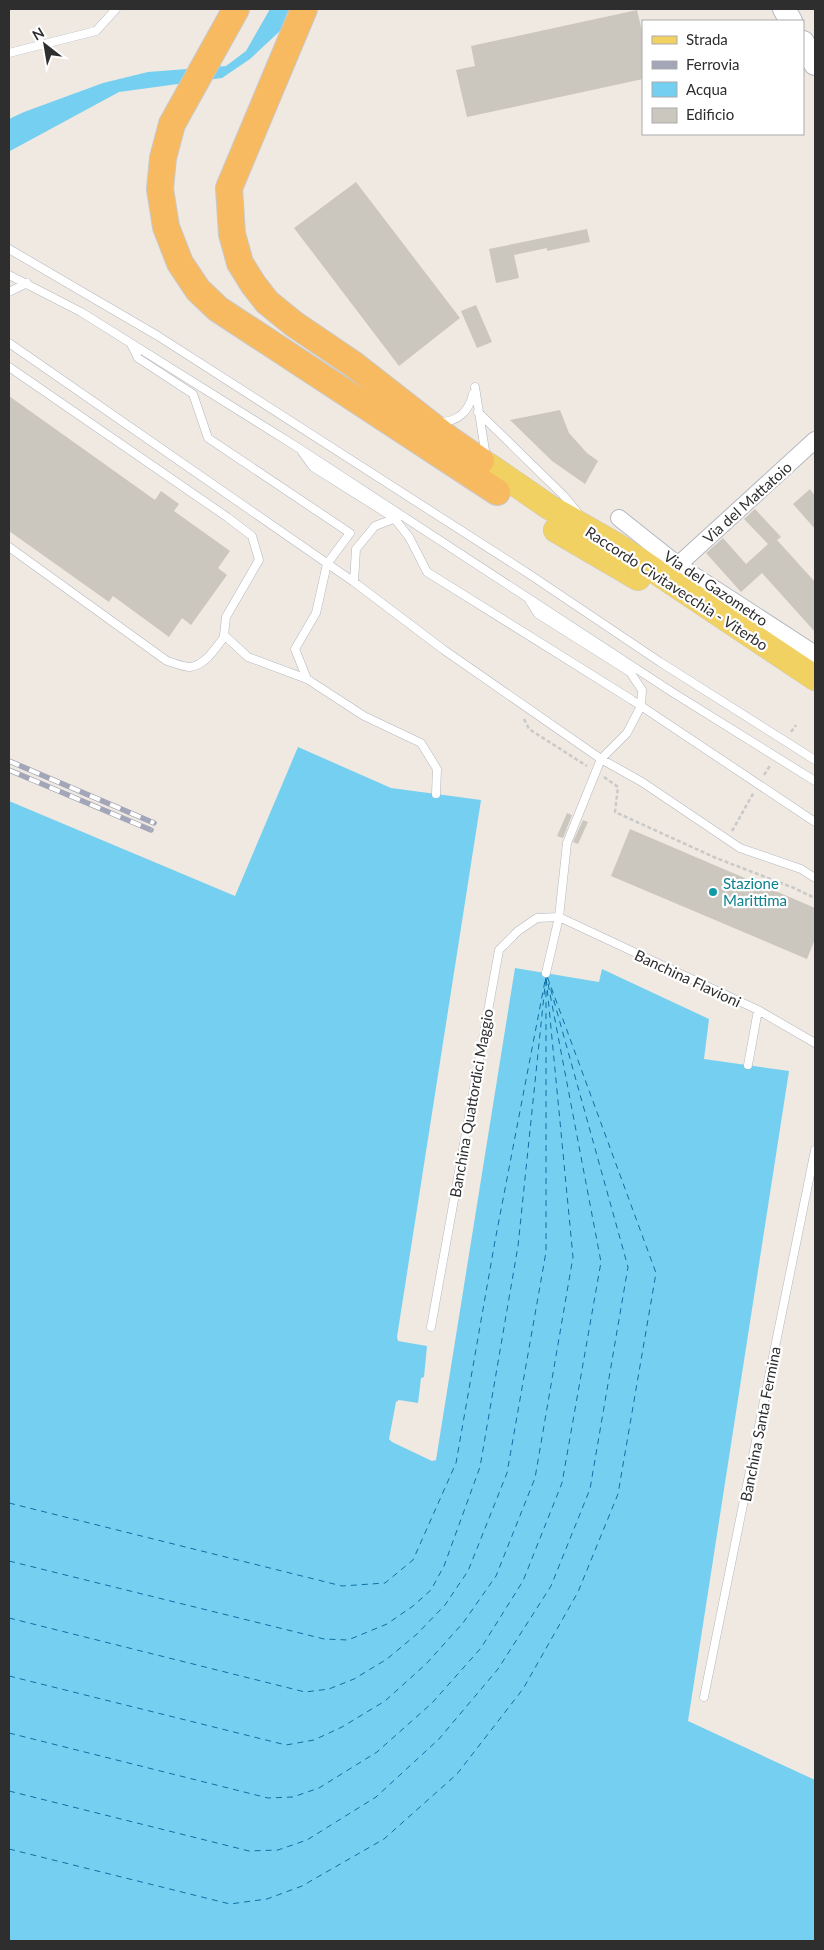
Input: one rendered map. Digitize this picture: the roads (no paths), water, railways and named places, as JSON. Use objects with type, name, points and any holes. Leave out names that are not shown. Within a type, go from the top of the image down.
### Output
[{"type":"highway","points":[[236,9],[172,124],[163,158],[160,189],[166,228],[180,263],[198,290],[218,309],[497,492]]},
{"type":"highway","points":[[304,9],[229,188],[232,234],[240,262],[253,284],[267,302],[294,324],[352,364],[427,422],[488,465]]},
{"type":"main road","points":[[784,9],[790,20]]},
{"type":"main road","points":[[804,44],[815,64]]},
{"type":"main road","name":"Raccordo Civitavecchia - Viterbo","points":[[488,465],[549,507],[623,549],[815,678]]},
{"type":"main road","name":"Raccordo Civitavecchia - Viterbo","points":[[497,492],[572,540],[629,572],[815,692]]},
{"type":"street","name":"Via del Mattatoio","points":[[678,565],[815,440]]},
{"type":"street","name":"Via del Gazometro","points":[[620,518],[678,565],[815,654]]},
{"type":"lane","points":[[9,53],[96,31],[116,9]]},
{"type":"lane","points":[[9,248],[158,336],[529,574],[660,662],[815,760]]},
{"type":"lane","points":[[9,275],[81,312],[298,446],[672,692],[815,781]]},
{"type":"lane","points":[[9,292],[27,283]]},
{"type":"lane","points":[[130,342],[138,358],[193,394],[208,438],[350,533],[327,564],[316,613],[296,649],[307,679]]},
{"type":"lane","points":[[9,343],[354,582],[444,650],[601,759],[642,782],[740,848],[801,869],[815,878]]},
{"type":"lane","points":[[9,367],[252,536],[259,560],[226,616],[225,636],[209,656],[200,663],[189,667],[167,661],[9,547]]},
{"type":"lane","points":[[427,422],[448,422],[461,416],[470,406],[475,387],[488,465],[497,492]]},
{"type":"lane","points":[[478,412],[564,496],[594,532]]},
{"type":"lane","points":[[298,446],[313,467],[394,518],[409,537],[427,572],[641,706],[815,822]]},
{"type":"lane","points":[[354,582],[356,549],[375,526],[404,516]]},
{"type":"lane","points":[[528,597],[538,614],[630,672],[642,690],[641,706],[626,733],[601,759],[567,843],[559,917],[546,973]]},
{"type":"lane","points":[[225,636],[248,657],[307,679],[364,716],[421,743],[437,769],[436,794]]},
{"type":"lane","name":"Banchina Flavioni","points":[[559,917],[758,1010],[815,1043]]},
{"type":"lane","name":"Banchina Quattordici Maggio","points":[[431,1327],[499,950],[518,931],[537,918],[559,917]]},
{"type":"lane","points":[[748,1065],[758,1010]]},
{"type":"lane","name":"Banchina Santa Fermina","points":[[704,1697],[815,1150]]},
{"type":"water","points":[[270,9],[291,9],[281,30],[250,59],[222,78],[119,92],[10,151],[9,168],[9,119],[103,83],[148,72],[226,66],[246,51]]},
{"type":"water","points":[[298,747],[391,788],[481,800],[397,1337],[398,1341],[427,1346],[424,1377],[421,1378],[418,1403],[399,1400],[396,1402],[389,1439],[392,1442],[432,1461],[436,1460],[515,968],[599,982],[602,969],[709,1019],[704,1059],[789,1071],[688,1721],[815,1780],[815,1941],[9,1941],[9,801],[235,896]]},
{"type":"railway","points":[[9,761],[154,823]]},
{"type":"railway","points":[[9,770],[151,830]]},
{"type":"place","name":"Stazione Marittima","points":[[713,892]]}]
